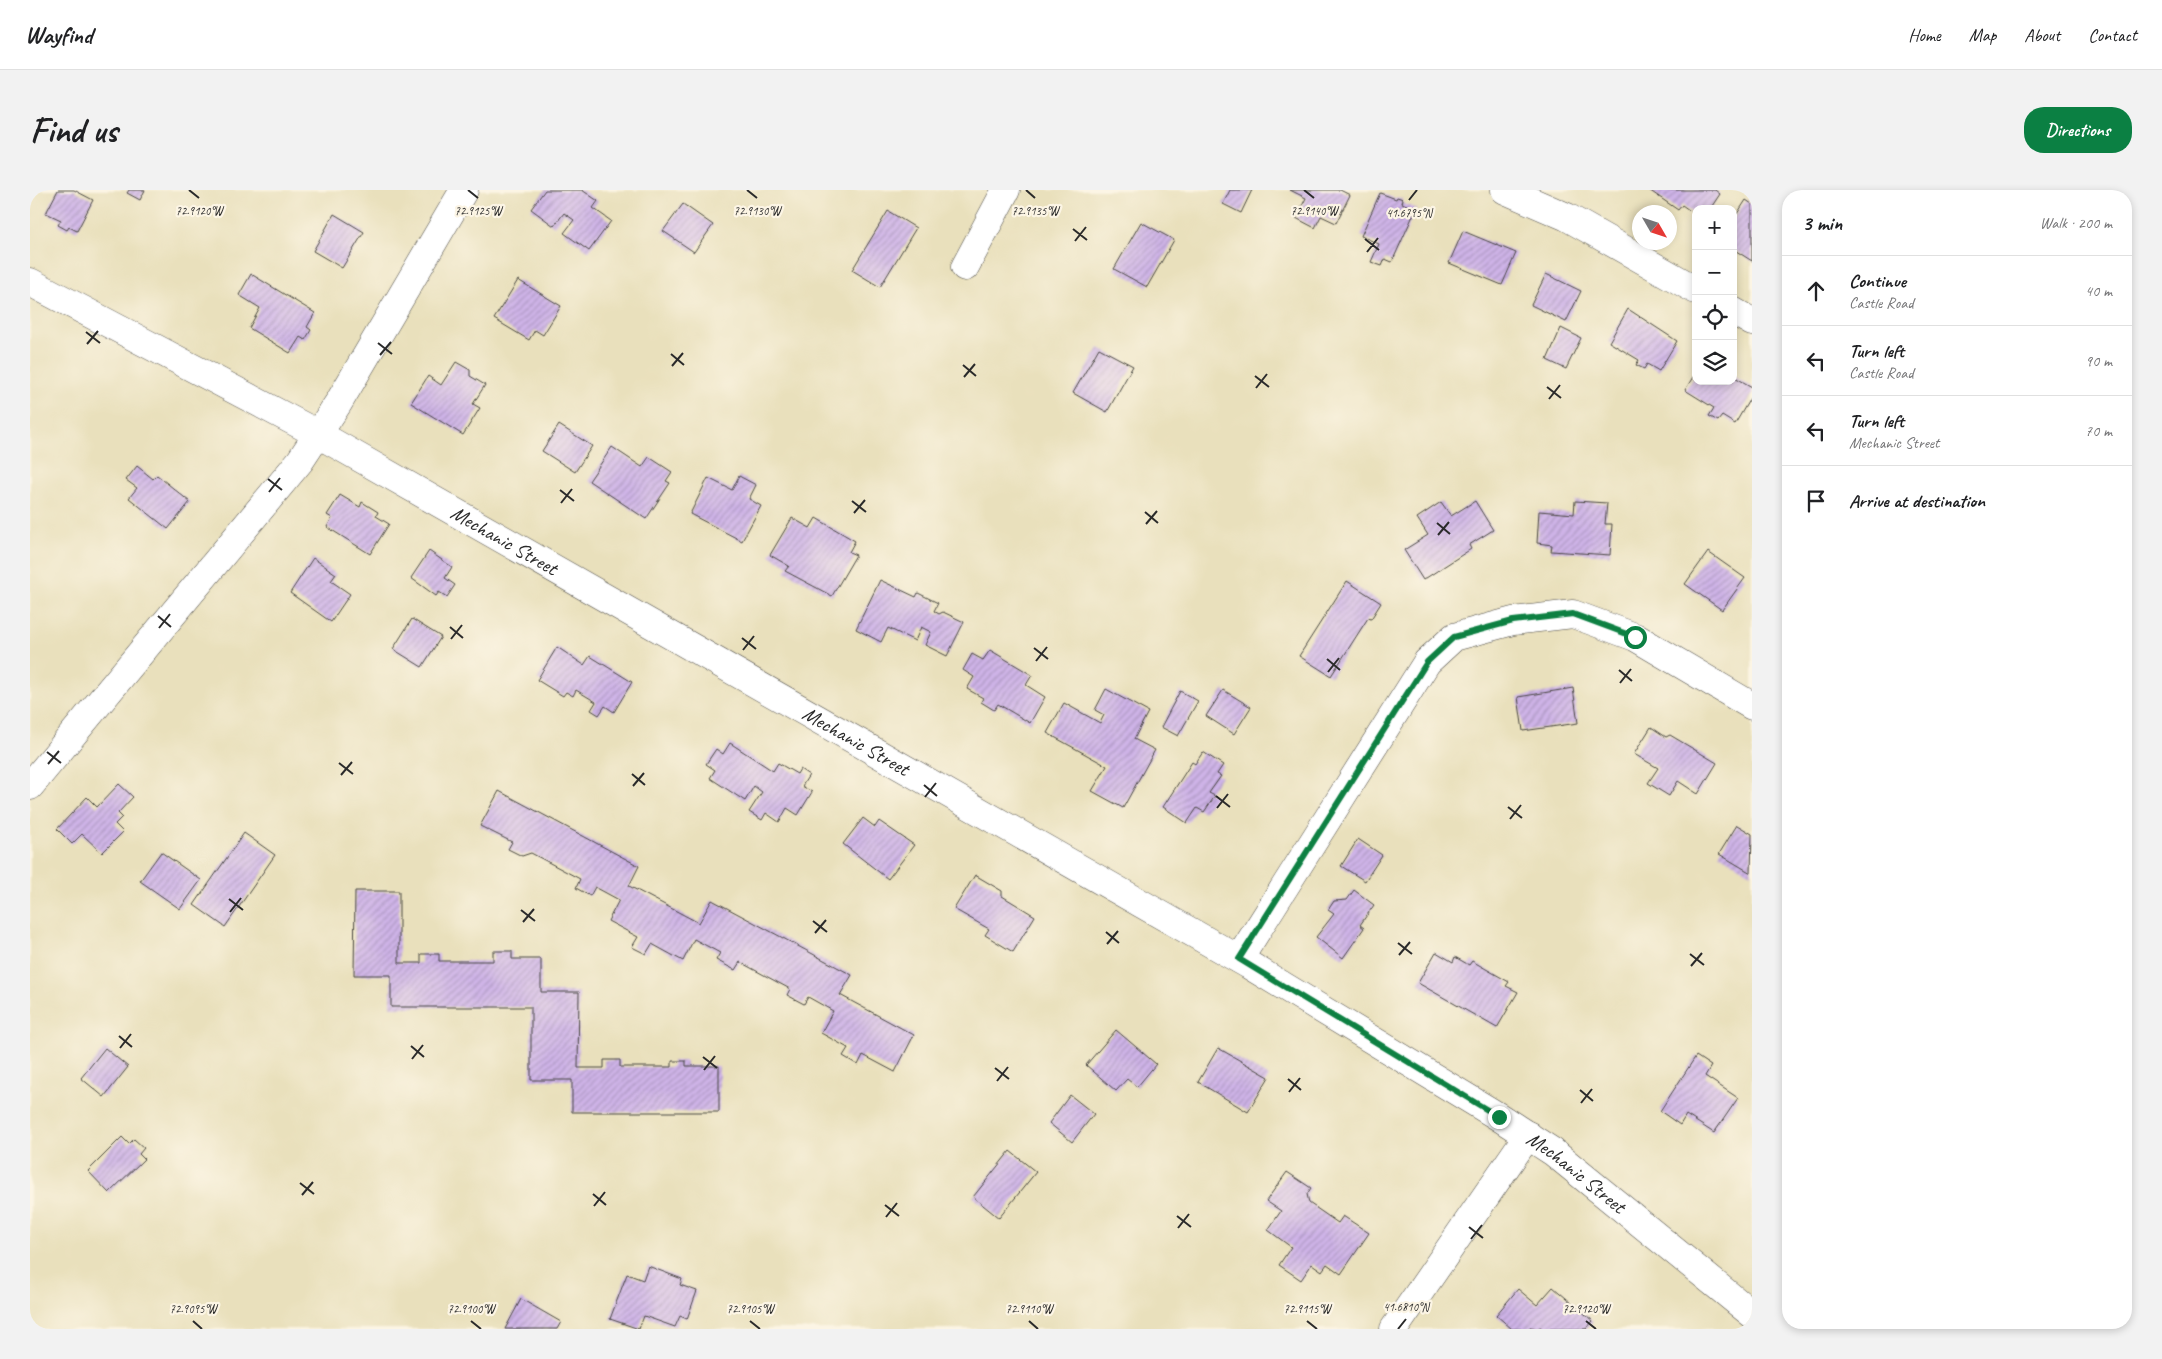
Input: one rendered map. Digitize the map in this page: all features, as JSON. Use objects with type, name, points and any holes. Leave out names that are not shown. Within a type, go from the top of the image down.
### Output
[{"type":"street","points":[[30,786],[294,469],[318,434],[464,190]]},
{"type":"street","points":[[965,267],[1006,190]]},
{"type":"street","points":[[1505,190],[1567,217],[1692,288]]},
{"type":"street","name":"Mechanic Street","points":[[30,282],[318,434],[1239,959],[1528,1135],[1633,1215],[1752,1314]]},
{"type":"street","points":[[1737,313],[1752,322]]},
{"type":"street","points":[[1239,959],[1427,662],[1454,637],[1513,621],[1573,614],[1635,637],[1752,706]]},
{"type":"street","points":[[1394,1329],[1528,1135]]},
{"type":"building","points":[[58,190],[74,190],[93,200],[77,231],[69,227],[67,230],[58,225],[61,220],[46,213]]},
{"type":"building","points":[[129,190],[145,190],[140,200],[127,193]]},
{"type":"building","points":[[545,190],[582,190],[598,201],[593,208],[611,221],[589,251],[564,233],[574,220],[564,213],[554,226],[531,209]]},
{"type":"building","points":[[1230,190],[1252,190],[1241,213],[1223,204]]},
{"type":"building","points":[[1290,190],[1340,190],[1350,195],[1336,223],[1321,216],[1315,228],[1296,218],[1306,198]]},
{"type":"building","points":[[1649,190],[1715,190],[1720,194],[1713,205],[1692,205],[1692,212],[1682,205],[1678,210],[1677,205],[1671,205]]},
{"type":"building","points":[[1380,193],[1396,199],[1397,197],[1403,199],[1402,203],[1416,209],[1392,262],[1385,259],[1382,266],[1371,262],[1379,244],[1361,236]]},
{"type":"building","points":[[1746,200],[1752,204],[1752,261],[1737,252],[1737,214]]},
{"type":"building","points":[[683,204],[713,225],[694,252],[663,231]]},
{"type":"building","points":[[888,211],[916,228],[880,287],[852,270]]},
{"type":"building","points":[[334,214],[364,232],[342,268],[313,251]]},
{"type":"building","points":[[1141,222],[1174,240],[1147,287],[1114,269]]},
{"type":"building","points":[[1463,231],[1516,253],[1502,285],[1449,263]]},
{"type":"building","points":[[251,274],[315,313],[307,327],[311,330],[305,340],[300,337],[290,353],[249,328],[260,308],[239,295]]},
{"type":"building","points":[[1546,274],[1581,291],[1566,322],[1531,305]]},
{"type":"building","points":[[518,280],[561,306],[543,335],[535,330],[529,340],[494,319]]},
{"type":"building","points":[[1628,309],[1677,341],[1659,371],[1647,364],[1644,369],[1636,365],[1639,360],[1609,342]]},
{"type":"building","points":[[1561,328],[1581,338],[1566,369],[1547,360]]},
{"type":"building","points":[[1099,348],[1133,366],[1107,412],[1073,393]]},
{"type":"building","points":[[456,362],[470,370],[470,376],[485,385],[473,404],[480,408],[463,435],[411,403],[428,376],[441,385]]},
{"type":"building","points":[[1737,378],[1752,387],[1752,395],[1735,424],[1722,416],[1718,421],[1709,416],[1714,408],[1685,390],[1692,379],[1692,385],[1737,385]]},
{"type":"building","points":[[559,425],[592,446],[575,472],[542,451]]},
{"type":"building","points":[[612,447],[642,467],[649,457],[672,472],[666,481],[670,483],[646,519],[589,481]]},
{"type":"building","points":[[137,466],[153,479],[157,475],[190,502],[168,529],[129,498],[137,488],[126,480]]},
{"type":"building","points":[[739,476],[756,485],[749,499],[761,506],[742,541],[690,514],[708,478],[732,490]]},
{"type":"building","points":[[340,495],[360,507],[362,502],[378,512],[376,516],[389,524],[370,554],[327,527],[332,518],[327,515]]},
{"type":"building","points":[[1475,501],[1493,530],[1469,545],[1471,549],[1423,580],[1404,550],[1428,535],[1417,518],[1441,502],[1451,516]]},
{"type":"building","points":[[1575,501],[1607,503],[1605,524],[1612,524],[1610,555],[1551,551],[1552,545],[1537,543],[1539,511],[1574,514]]},
{"type":"building","points":[[792,518],[810,528],[816,518],[855,541],[849,552],[856,555],[832,596],[785,571],[789,566],[770,555]]},
{"type":"building","points":[[429,551],[452,567],[445,578],[455,585],[447,597],[439,592],[436,596],[411,578]]},
{"type":"building","points":[[1708,552],[1745,578],[1722,610],[1685,584]]},
{"type":"building","points":[[313,558],[336,574],[331,581],[350,594],[331,622],[290,593]]},
{"type":"building","points":[[880,580],[916,597],[918,593],[938,603],[934,611],[939,614],[943,612],[964,622],[947,656],[925,645],[931,632],[921,627],[915,641],[888,628],[881,642],[856,629]]},
{"type":"building","points":[[1347,581],[1381,603],[1371,619],[1368,618],[1331,676],[1299,656]]},
{"type":"building","points":[[412,619],[441,637],[422,667],[393,649]]},
{"type":"building","points":[[557,647],[584,665],[590,656],[632,682],[614,712],[605,706],[599,715],[591,710],[596,702],[576,690],[573,696],[566,692],[563,696],[537,680]]},
{"type":"building","points":[[990,650],[1032,675],[1026,685],[1045,697],[1030,723],[998,704],[994,710],[981,702],[983,698],[967,689],[974,677],[963,670],[972,654],[983,660]]},
{"type":"building","points":[[1573,688],[1578,723],[1523,731],[1518,697]]},
{"type":"building","points":[[1106,689],[1148,712],[1134,739],[1155,750],[1123,808],[1092,791],[1107,766],[1047,733],[1064,703],[1100,723],[1104,715],[1095,710]]},
{"type":"building","points":[[1223,690],[1251,707],[1234,734],[1206,716]]},
{"type":"building","points":[[1180,691],[1198,701],[1178,736],[1161,727]]},
{"type":"building","points":[[1651,727],[1666,737],[1670,735],[1717,763],[1698,794],[1678,781],[1669,796],[1648,783],[1658,768],[1634,754]]},
{"type":"building","points":[[730,743],[773,771],[778,763],[797,774],[800,769],[809,775],[802,786],[812,792],[798,815],[787,808],[779,822],[766,813],[762,820],[749,812],[762,792],[754,786],[745,801],[710,778],[715,770],[706,764],[716,749],[723,754]]},
{"type":"building","points":[[1203,752],[1223,765],[1217,774],[1221,776],[1209,793],[1215,796],[1204,812],[1197,808],[1187,823],[1163,807],[1192,762],[1195,764]]},
{"type":"building","points":[[119,784],[133,797],[118,813],[122,817],[115,824],[123,832],[102,853],[82,834],[72,844],[57,829],[87,797],[97,807]]},
{"type":"building","points":[[499,791],[639,866],[629,886],[699,923],[712,900],[852,975],[840,995],[914,1035],[895,1072],[863,1055],[858,1065],[843,1056],[848,1048],[821,1033],[833,1011],[808,997],[804,1004],[787,995],[790,989],[740,962],[735,970],[716,960],[720,953],[694,939],[683,961],[652,944],[646,954],[632,947],[638,937],[608,921],[619,900],[595,887],[590,896],[576,888],[580,879],[531,853],[522,856],[508,849],[512,842],[480,826]]},
{"type":"building","points":[[863,818],[875,827],[879,821],[914,845],[888,879],[843,844]]},
{"type":"building","points":[[1737,825],[1752,834],[1751,873],[1719,854]]},
{"type":"building","points":[[244,833],[275,855],[225,927],[194,905]]},
{"type":"building","points":[[1358,839],[1382,855],[1365,881],[1341,866]]},
{"type":"building","points":[[161,852],[201,880],[180,909],[140,881]]},
{"type":"building","points":[[975,875],[1002,891],[1002,896],[1035,916],[1013,952],[985,935],[989,929],[954,909]]},
{"type":"building","points":[[1354,890],[1374,905],[1360,925],[1364,928],[1343,958],[1316,937],[1334,914],[1328,910],[1334,901],[1347,900]]},
{"type":"building","points":[[355,891],[399,891],[399,963],[421,963],[421,954],[439,954],[439,961],[493,961],[493,951],[512,951],[512,959],[541,959],[541,992],[579,992],[578,1068],[604,1068],[604,1060],[620,1060],[620,1067],[672,1067],[672,1061],[686,1061],[686,1066],[719,1066],[719,1112],[572,1112],[572,1080],[531,1080],[531,1007],[391,1007],[391,975],[354,975]]},
{"type":"building","points":[[1436,952],[1453,962],[1455,957],[1469,965],[1472,961],[1509,982],[1506,986],[1518,992],[1497,1028],[1418,983]]},
{"type":"building","points":[[1116,1030],[1156,1064],[1137,1087],[1127,1079],[1116,1091],[1086,1065]]},
{"type":"building","points":[[105,1048],[128,1067],[104,1097],[81,1078]]},
{"type":"building","points":[[1218,1048],[1269,1077],[1248,1112],[1198,1082]]},
{"type":"building","points":[[1696,1056],[1711,1066],[1705,1076],[1738,1098],[1714,1133],[1686,1115],[1680,1125],[1660,1111]]},
{"type":"building","points":[[1070,1095],[1094,1114],[1072,1142],[1049,1123]]},
{"type":"building","points":[[122,1137],[129,1144],[134,1139],[144,1148],[139,1154],[144,1159],[109,1193],[88,1171]]},
{"type":"building","points":[[1010,1151],[1036,1172],[999,1218],[973,1197]]},
{"type":"building","points":[[1287,1172],[1311,1188],[1307,1194],[1309,1203],[1338,1223],[1343,1216],[1369,1233],[1341,1274],[1327,1264],[1322,1271],[1312,1264],[1301,1280],[1279,1265],[1291,1247],[1268,1230],[1281,1211],[1266,1201]]},
{"type":"building","points":[[648,1266],[682,1279],[680,1285],[697,1291],[687,1319],[680,1316],[675,1327],[644,1316],[639,1329],[610,1319],[627,1274],[643,1280]]},
{"type":"building","points":[[1553,1287],[1593,1321],[1586,1329],[1543,1329],[1540,1327],[1538,1329],[1530,1327],[1528,1329],[1512,1329],[1496,1315],[1518,1289],[1537,1305]]},
{"type":"building","points":[[521,1299],[561,1322],[557,1329],[505,1329]]},
{"type":"route","points":[[1499,1117],[1239,959],[1427,662],[1454,637],[1513,621],[1573,614],[1635,637]]}]
